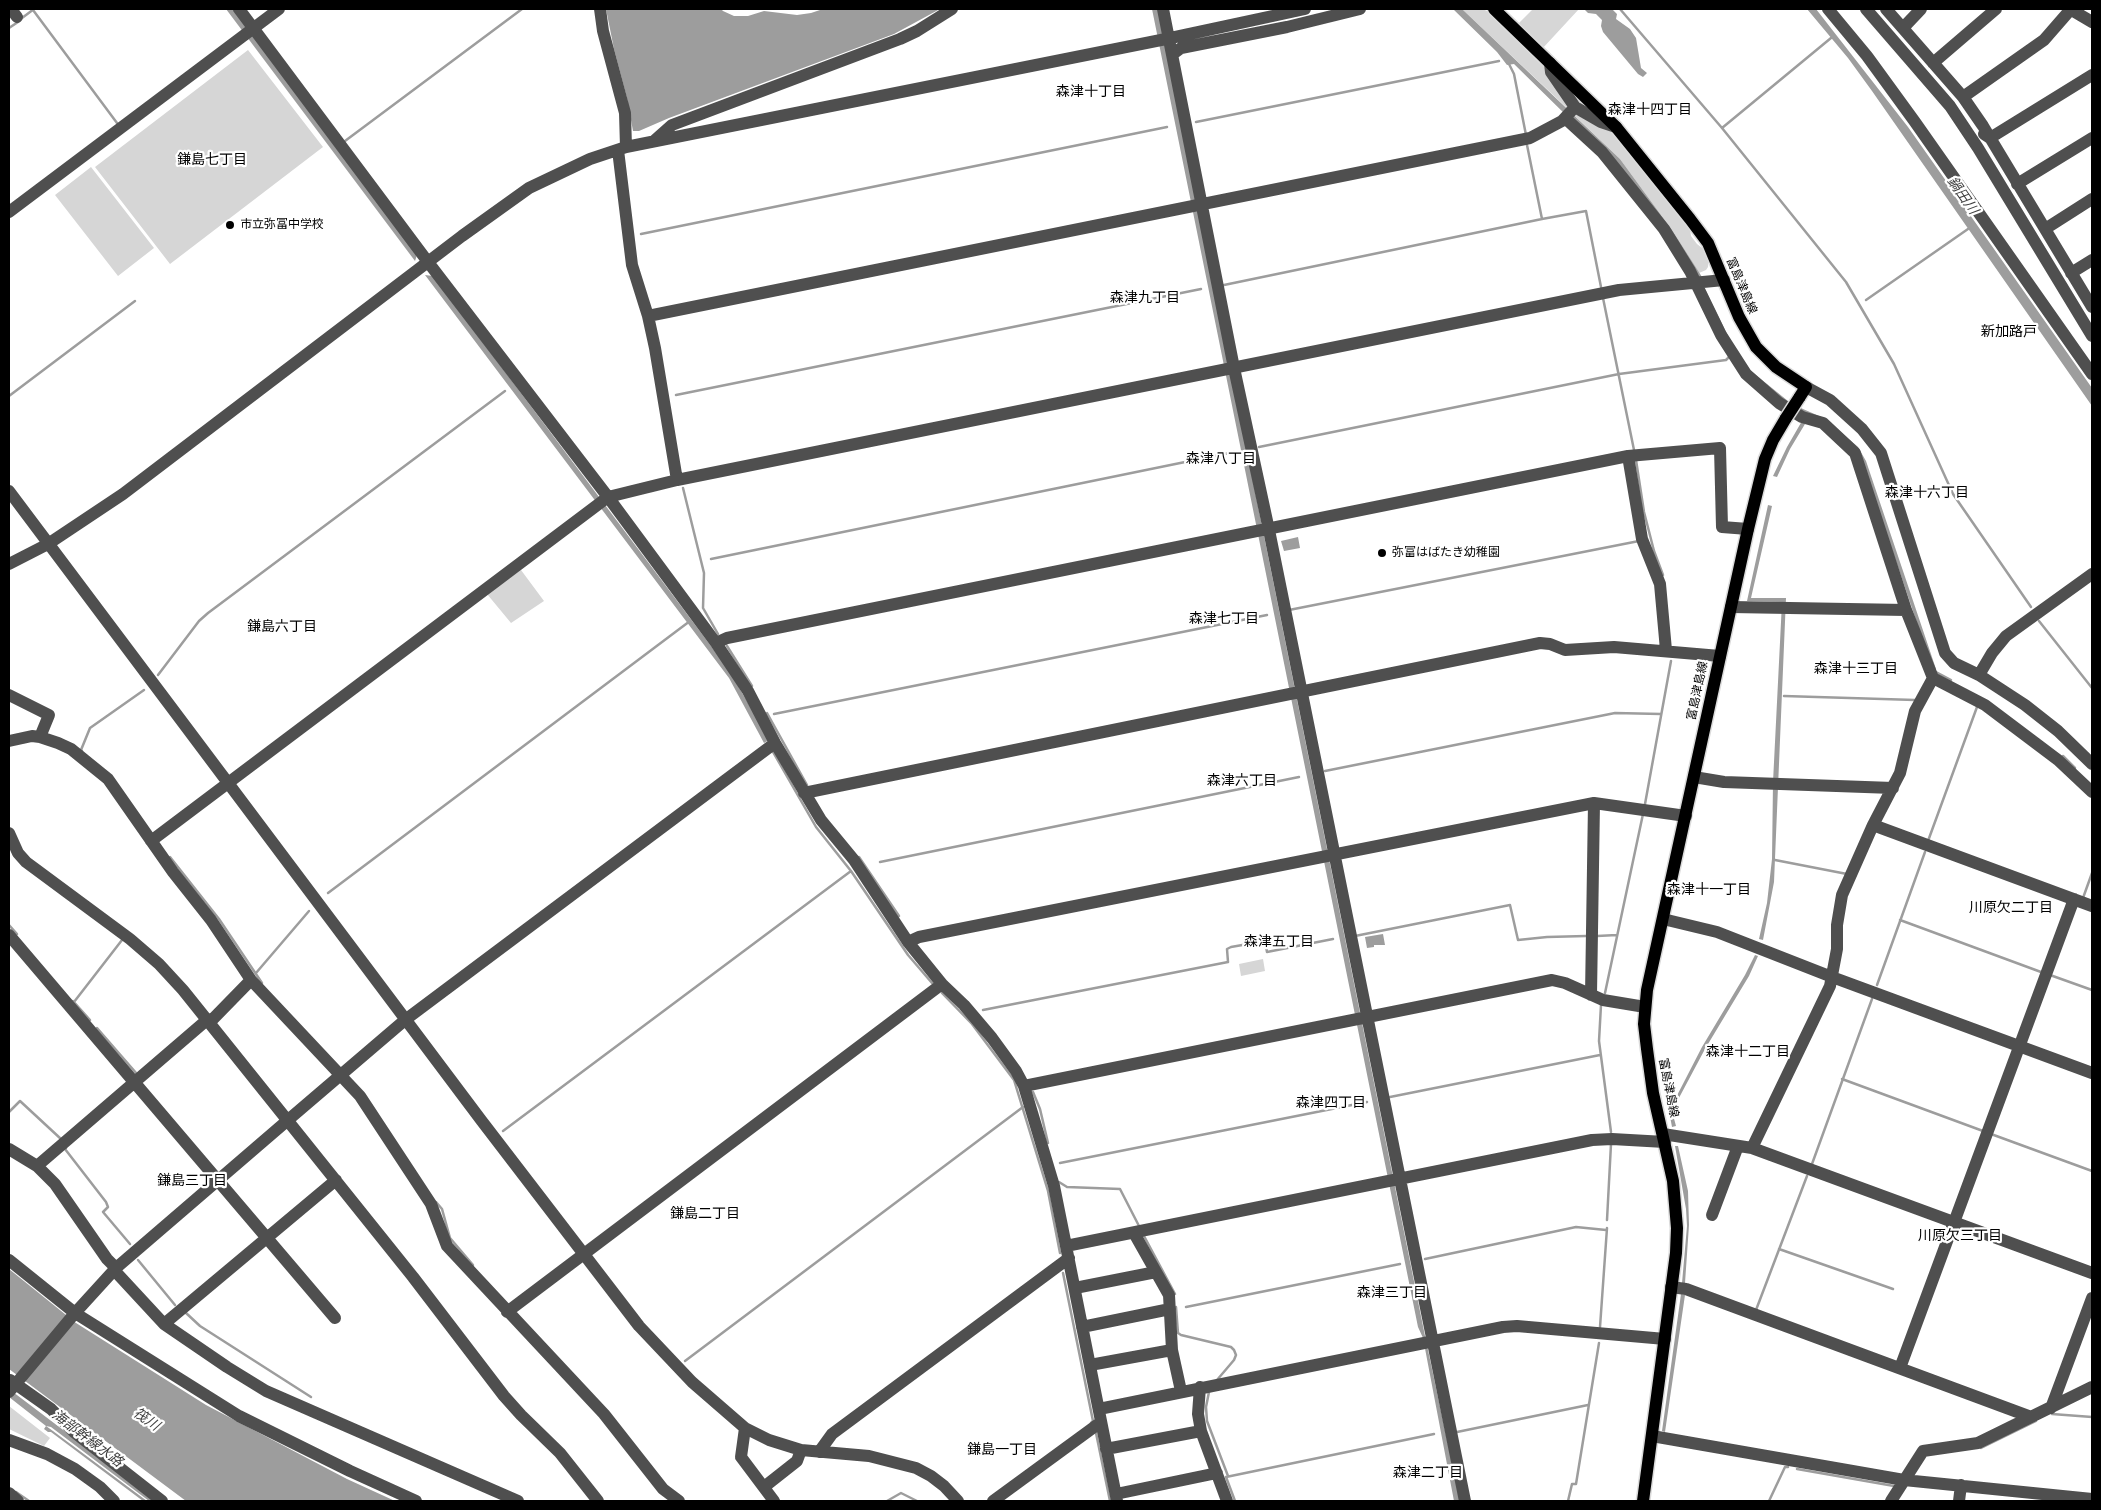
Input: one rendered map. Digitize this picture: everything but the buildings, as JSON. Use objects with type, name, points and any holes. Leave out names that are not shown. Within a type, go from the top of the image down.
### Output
[{"type":"main road","name":"富島津島線","points":[[1494,9],[1616,127],[1704,237],[1739,317],[1756,347],[1776,367],[1806,387],[1773,440],[1765,459],[1720,656],[1645,1007],[1644,1024],[1647,1049],[1675,1198],[1677,1228],[1676,1253],[1643,1501]]},
{"type":"street","points":[[240,9],[249,31],[608,497],[716,643],[748,691],[775,743],[821,820],[854,860],[908,942],[942,984],[964,1005],[992,1038],[1016,1071],[1024,1086],[1054,1186],[1117,1498],[1217,1473]]},
{"type":"street","points":[[9,212],[279,9]]},
{"type":"street","points":[[600,9],[603,31],[625,113],[622,149],[632,265],[648,316],[662,384],[677,480]]},
{"type":"street","points":[[652,142],[672,125],[900,39],[917,31],[952,9]]},
{"type":"street","points":[[1164,9],[1164,39],[1173,54],[1197,206],[1228,369],[1264,531],[1296,692],[1335,856],[1362,1018],[1427,1341],[1465,1501]]},
{"type":"street","points":[[9,564],[48,544],[123,494],[428,262],[529,188],[590,159],[652,142],[1305,9]]},
{"type":"street","points":[[1173,54],[1181,48],[1288,27],[1360,9]]},
{"type":"street","points":[[1828,9],[1867,56],[2092,374]]},
{"type":"street","points":[[1866,9],[1950,106],[1978,148],[2092,336]]},
{"type":"street","points":[[1880,9],[1892,25],[1892,39]]},
{"type":"street","points":[[1886,9],[1963,97],[1990,138],[2092,307]]},
{"type":"street","points":[[1903,28],[1921,9]]},
{"type":"street","points":[[1933,63],[1996,9]]},
{"type":"street","points":[[1963,97],[2044,40],[2071,9],[2092,22]]},
{"type":"street","points":[[1550,62],[1551,72],[1569,113],[1637,194],[1664,229],[1690,270],[1700,282],[1721,335],[1746,374],[1758,387],[1787,408],[1809,420],[1824,423],[1855,454],[1906,610],[1933,678],[1985,705],[2058,760],[2092,792]]},
{"type":"street","points":[[1990,138],[2092,75]]},
{"type":"street","points":[[1950,106],[1962,110],[1990,138]]},
{"type":"street","points":[[648,316],[1530,138],[1569,113],[1616,127]]},
{"type":"street","points":[[2017,184],[2092,138]]},
{"type":"street","points":[[2045,229],[2092,199]]},
{"type":"street","points":[[2072,273],[2092,260]]},
{"type":"street","points":[[151,840],[608,497],[677,480],[1619,290],[1724,280]]},
{"type":"street","points":[[1806,387],[1830,400],[1862,429],[1881,453],[1945,653],[1954,663],[2026,705],[2058,731],[2092,764]]},
{"type":"street","points":[[716,643],[737,636],[1628,456],[1720,448],[1722,527],[1748,529]]},
{"type":"street","points":[[1628,456],[1642,539],[1660,584],[1666,650]]},
{"type":"street","points":[[9,491],[582,1254],[639,1326],[692,1382],[745,1428],[770,1440],[801,1450],[869,1456],[916,1468],[944,1486],[958,1501]]},
{"type":"street","points":[[1979,676],[1992,653],[2006,636],[2092,574]]},
{"type":"street","points":[[1731,606],[1906,610]]},
{"type":"street","points":[[804,793],[1540,644],[1550,644],[1565,650],[1614,647],[1720,656]]},
{"type":"street","points":[[1752,1148],[1830,986],[1842,895],[1873,825],[1900,773],[1915,711],[1933,678]]},
{"type":"street","points":[[9,695],[48,715],[40,737]]},
{"type":"street","points":[[9,741],[32,736],[40,737],[71,749],[108,779],[251,980],[360,1096],[431,1204],[447,1246],[604,1414],[663,1489],[679,1501]]},
{"type":"street","points":[[162,1501],[74,1432],[51,1409],[11,1386],[115,1269],[406,1020],[775,743]]},
{"type":"street","points":[[1694,777],[1724,782],[1892,788]]},
{"type":"street","points":[[908,942],[919,938],[1594,803],[1686,816]]},
{"type":"street","points":[[1591,995],[1594,803]]},
{"type":"street","points":[[1873,825],[2092,906]]},
{"type":"street","points":[[9,833],[18,853],[26,862],[130,939],[159,964],[209,1021],[336,1180],[504,1396],[560,1453],[598,1501]]},
{"type":"street","points":[[1900,1368],[2074,899]]},
{"type":"street","points":[[1663,919],[1717,932],[1832,977],[2092,1072]]},
{"type":"street","points":[[9,934],[335,1318]]},
{"type":"street","points":[[37,1166],[209,1021],[251,980]]},
{"type":"street","points":[[1024,1086],[1552,980],[1565,983],[1603,1000],[1645,1007]]},
{"type":"street","points":[[508,1312],[582,1254],[942,984]]},
{"type":"street","points":[[819,1452],[832,1434],[1067,1252],[1134,1233],[1592,1140],[1664,1138],[1752,1148],[2092,1273]]},
{"type":"street","points":[[1712,1215],[1738,1146]]},
{"type":"street","points":[[9,1149],[37,1166],[55,1184],[107,1259],[164,1324],[226,1367],[266,1391],[518,1501]]},
{"type":"street","points":[[164,1324],[336,1180]]},
{"type":"street","points":[[1134,1233],[1169,1296],[1172,1350],[1181,1391]]},
{"type":"street","points":[[9,1260],[75,1313],[239,1416],[350,1471],[416,1501]]},
{"type":"street","points":[[1075,1288],[1156,1272]]},
{"type":"street","points":[[1671,1287],[1686,1288],[2031,1418]]},
{"type":"street","points":[[2051,1408],[2092,1298]]},
{"type":"street","points":[[1082,1327],[1170,1309]]},
{"type":"street","points":[[1099,1409],[1427,1341],[1517,1326],[1665,1339]]},
{"type":"street","points":[[1090,1365],[1172,1350]]},
{"type":"street","points":[[1200,1387],[1198,1414],[1201,1431],[1227,1501]]},
{"type":"street","points":[[1891,1501],[1922,1451],[1978,1443],[2092,1387]]},
{"type":"street","points":[[993,1501],[1101,1422]]},
{"type":"street","points":[[745,1428],[741,1457],[774,1501]]},
{"type":"street","points":[[1106,1449],[1201,1431]]},
{"type":"street","points":[[1652,1436],[1904,1480],[2092,1500]]},
{"type":"street","points":[[9,1440],[47,1454],[75,1469],[100,1487],[114,1501]]},
{"type":"street","points":[[764,1487],[798,1461],[801,1450]]},
{"type":"street","points":[[1959,1501],[1961,1485]]},
{"type":"street","points":[[9,1494],[18,1501]]},
{"type":"shaded area","points":[[1462,9],[1483,9],[1496,16],[1539,58],[1570,105],[1568,109]]},
{"type":"shaded area","points":[[1533,9],[1579,9],[1542,49],[1517,25]]},
{"type":"shaded area","points":[[248,50],[323,147],[170,264],[95,167]]},
{"type":"shaded area","points":[[1576,113],[1611,131],[1637,161],[1690,229],[1691,236],[1697,244],[1706,251],[1709,258],[1706,270],[1699,273],[1672,230],[1620,159],[1574,115]]},
{"type":"shaded area","points":[[91,167],[154,248],[118,276],[55,195]]},
{"type":"shaded area","points":[[521,570],[544,601],[511,623],[487,594]]},
{"type":"shaded area","points":[[1263,959],[1265,971],[1241,976],[1239,964]]},
{"type":"shaded area","points":[[9,1406],[50,1438],[44,1446],[9,1429]]},
{"type":"water","points":[[226,9],[233,9],[417,255],[415,261]]},
{"type":"water","points":[[606,9],[721,9],[734,16],[748,16],[764,11],[797,15],[823,9],[940,9],[894,34],[639,131],[633,131]]},
{"type":"water","points":[[1152,9],[1158,9],[1425,1336],[1460,1501],[1454,1501],[1423,1338],[1418,1327]]},
{"type":"water","points":[[1453,9],[1462,9],[1620,159],[1672,230],[1702,277],[1704,287],[1725,330],[1737,352],[1751,371],[1788,401],[1826,419],[1858,447],[1866,461],[1936,669],[1933,670],[1862,461],[1857,452],[1825,421],[1809,417],[1786,403],[1748,372],[1732,351],[1697,277],[1670,233],[1616,161],[1514,64],[1507,65],[1497,52]]},
{"type":"water","points":[[1584,9],[1612,9],[1617,14],[1616,19],[1630,29],[1636,38],[1641,68],[1647,73],[1643,77],[1638,74],[1603,32],[1602,20],[1596,14],[1588,13]]},
{"type":"water","points":[[1807,9],[1816,9],[1908,127],[2092,388],[2092,406],[1872,91],[1848,58]]},
{"type":"water","points":[[425,275],[433,276],[729,670],[769,740],[764,743],[729,678]]},
{"type":"water","points":[[1802,421],[1805,424],[1790,449],[1777,477],[1773,476],[1787,447]]},
{"type":"water","points":[[1768,505],[1772,506],[1751,598],[1786,598],[1774,882],[1763,940],[1759,939],[1767,903],[1772,859],[1773,782],[1782,602],[1747,601]]},
{"type":"water","points":[[1298,537],[1300,548],[1284,551],[1281,541]]},
{"type":"water","points":[[1383,934],[1385,945],[1374,945],[1374,947],[1367,948],[1365,937]]},
{"type":"water","points":[[1755,955],[1758,956],[1749,976],[1705,1049],[1672,1111],[1676,1126],[1672,1127],[1669,1111],[1702,1047]]},
{"type":"water","points":[[1675,1146],[1678,1146],[1688,1191],[1689,1225],[1685,1283],[1682,1283],[1687,1226],[1686,1209]]},
{"type":"water","name":"筏川","points":[[9,1269],[76,1323],[206,1405],[347,1479],[395,1501],[186,1501],[9,1369]]},
{"type":"water","points":[[1681,1294],[1685,1295],[1665,1432],[1662,1431]]},
{"type":"water","points":[[9,1389],[157,1501],[149,1501],[51,1427],[46,1426],[9,1397]]},
{"type":"water","points":[[46,1426],[147,1501],[143,1501],[51,1432],[48,1432],[44,1429]]},
{"type":"waterway","points":[[22,18],[34,9]]},
{"type":"waterway","points":[[345,141],[522,9]]},
{"type":"waterway","points":[[1620,9],[1722,128],[1846,282],[1894,364],[1953,494],[2031,607]]},
{"type":"waterway","points":[[33,10],[117,123]]},
{"type":"waterway","points":[[9,28],[18,22]]},
{"type":"waterway","points":[[1722,128],[1831,38]]},
{"type":"waterway","points":[[1196,122],[1499,61]]},
{"type":"waterway","points":[[1509,64],[1514,74],[1526,135]]},
{"type":"waterway","points":[[641,234],[1167,127]]},
{"type":"waterway","points":[[1527,145],[1542,219],[1586,211],[1601,287]]},
{"type":"waterway","points":[[1224,285],[1542,219]]},
{"type":"waterway","points":[[1866,300],[1968,229]]},
{"type":"waterway","points":[[676,395],[1201,289]]},
{"type":"waterway","points":[[1603,298],[1634,450]]},
{"type":"waterway","points":[[9,396],[135,301]]},
{"type":"waterway","points":[[1259,447],[1619,374],[1726,360],[1729,357]]},
{"type":"waterway","points":[[158,675],[199,621],[208,613],[505,391]]},
{"type":"waterway","points":[[711,559],[1234,452]]},
{"type":"waterway","points":[[1636,460],[1644,512],[1654,551],[1663,575]]},
{"type":"waterway","points":[[683,488],[704,573],[703,608],[718,634]]},
{"type":"waterway","points":[[1289,610],[1639,541]]},
{"type":"waterway","points":[[774,714],[1267,615]]},
{"type":"waterway","points":[[328,893],[690,621]]},
{"type":"waterway","points":[[2039,621],[2092,688]]},
{"type":"waterway","points":[[727,646],[752,686]]},
{"type":"waterway","points":[[1645,804],[1671,661]]},
{"type":"waterway","points":[[1936,672],[1951,680]]},
{"type":"waterway","points":[[82,751],[90,728],[144,690]]},
{"type":"waterway","points":[[1784,696],[1915,700]]},
{"type":"waterway","points":[[1928,841],[1977,707]]},
{"type":"waterway","points":[[767,713],[807,785]]},
{"type":"waterway","points":[[1325,771],[1615,713],[1661,714]]},
{"type":"waterway","points":[[773,752],[816,827],[851,871],[908,955],[932,983]]},
{"type":"waterway","points":[[2063,756],[2075,768]]},
{"type":"waterway","points":[[880,862],[1299,777]]},
{"type":"waterway","points":[[1605,993],[1643,814]]},
{"type":"waterway","points":[[1877,985],[1925,852]]},
{"type":"waterway","points":[[170,857],[219,919],[262,983]]},
{"type":"waterway","points":[[859,857],[899,916]]},
{"type":"waterway","points":[[1775,860],[1847,874]]},
{"type":"waterway","points":[[503,1131],[851,871]]},
{"type":"waterway","points":[[2083,898],[2092,873]]},
{"type":"waterway","points":[[1355,936],[1510,905],[1518,940],[1586,936]]},
{"type":"waterway","points":[[256,973],[309,911]]},
{"type":"waterway","points":[[1900,920],[2041,972]]},
{"type":"waterway","points":[[9,925],[17,934]]},
{"type":"waterway","points":[[1597,936],[1617,935]]},
{"type":"waterway","points":[[983,1010],[1228,962],[1227,949],[1231,947],[1265,941],[1267,952],[1333,939]]},
{"type":"waterway","points":[[74,1002],[122,940]]},
{"type":"waterway","points":[[2050,975],[2092,990]]},
{"type":"waterway","points":[[942,993],[972,1024],[1014,1080],[1048,1191],[1060,1253]]},
{"type":"waterway","points":[[1812,1164],[1872,999]]},
{"type":"waterway","points":[[73,1001],[90,1020]]},
{"type":"waterway","points":[[1601,1005],[1599,1041],[1611,1132]]},
{"type":"waterway","points":[[97,1028],[137,1074]]},
{"type":"waterway","points":[[1390,1097],[1600,1055]]},
{"type":"waterway","points":[[1842,1079],[1983,1131]]},
{"type":"waterway","points":[[1033,1092],[1040,1109],[1048,1143]]},
{"type":"waterway","points":[[9,1112],[20,1101],[61,1139]]},
{"type":"waterway","points":[[1060,1163],[1367,1102]]},
{"type":"waterway","points":[[685,1361],[1023,1107]]},
{"type":"waterway","points":[[1991,1134],[2092,1171]]},
{"type":"waterway","points":[[1607,1220],[1611,1144]]},
{"type":"waterway","points":[[66,1148],[106,1202],[108,1207],[103,1212],[130,1244]]},
{"type":"waterway","points":[[1756,1310],[1807,1176]]},
{"type":"waterway","points":[[1059,1182],[1067,1187],[1120,1189],[1139,1226]]},
{"type":"waterway","points":[[436,1202],[442,1209],[450,1238],[473,1265]]},
{"type":"waterway","points":[[1425,1259],[1576,1227],[1606,1230]]},
{"type":"waterway","points":[[1600,1327],[1607,1228]]},
{"type":"waterway","points":[[1144,1236],[1175,1294]]},
{"type":"waterway","points":[[1779,1249],[1893,1289]]},
{"type":"waterway","points":[[138,1260],[175,1305]]},
{"type":"waterway","points":[[1186,1307],[1400,1264]]},
{"type":"waterway","points":[[1063,1273],[1093,1421],[1091,1423]]},
{"type":"waterway","points":[[1176,1307],[1178,1333],[1231,1347],[1234,1350],[1236,1355],[1234,1360],[1217,1380]]},
{"type":"waterway","points":[[186,1313],[200,1326],[311,1397]]},
{"type":"waterway","points":[[1568,1501],[1572,1484],[1576,1484],[1599,1343]]},
{"type":"waterway","points":[[1209,1392],[1206,1407],[1207,1421],[1228,1476]]},
{"type":"waterway","points":[[1457,1432],[1588,1405]]},
{"type":"waterway","points":[[2052,1414],[2092,1417]]},
{"type":"waterway","points":[[1981,1448],[2036,1421]]},
{"type":"waterway","points":[[1096,1433],[1110,1501]]},
{"type":"waterway","points":[[1235,1501],[1226,1477],[1434,1434]]},
{"type":"waterway","points":[[1769,1501],[1785,1467],[1788,1467]]},
{"type":"waterway","points":[[1797,1469],[1894,1486]]},
{"type":"waterway","points":[[16,1492],[29,1501]]},
{"type":"waterway","points":[[887,1501],[901,1493],[917,1501]]},
{"type":"place","name":"市立弥冨中学校","points":[[230,225]]},
{"type":"place","name":"弥富はばたき幼稚園","points":[[1382,553]]},
{"type":"district","name":"森津十丁目","points":[[1091,92]]},
{"type":"district","name":"森津十四丁目","points":[[1650,110]]},
{"type":"district","name":"鎌島七丁目","points":[[212,160]]},
{"type":"district","name":"森津九丁目","points":[[1145,298]]},
{"type":"district","name":"新加路戸","points":[[2009,332]]},
{"type":"district","name":"森津八丁目","points":[[1221,459]]},
{"type":"district","name":"森津十六丁目","points":[[1927,493]]},
{"type":"district","name":"森津七丁目","points":[[1224,619]]},
{"type":"district","name":"鎌島六丁目","points":[[282,627]]},
{"type":"district","name":"森津十三丁目","points":[[1856,669]]},
{"type":"district","name":"森津六丁目","points":[[1242,781]]},
{"type":"district","name":"森津十一丁目","points":[[1709,890]]},
{"type":"district","name":"川原欠二丁目","points":[[2011,908]]},
{"type":"district","name":"森津五丁目","points":[[1279,942]]},
{"type":"district","name":"森津十二丁目","points":[[1748,1052]]},
{"type":"district","name":"森津四丁目","points":[[1331,1103]]},
{"type":"district","name":"鎌島三丁目","points":[[192,1181]]},
{"type":"district","name":"鎌島二丁目","points":[[705,1214]]},
{"type":"district","name":"川原欠三丁目","points":[[1960,1236]]},
{"type":"district","name":"森津三丁目","points":[[1392,1293]]},
{"type":"district","name":"鎌島一丁目","points":[[1002,1450]]},
{"type":"district","name":"森津二丁目","points":[[1428,1473]]},
{"type":"water label","name":"鍋田川","points":[[1962,196]]},
{"type":"water label","name":"海部幹線水路","points":[[87,1439]]}]
